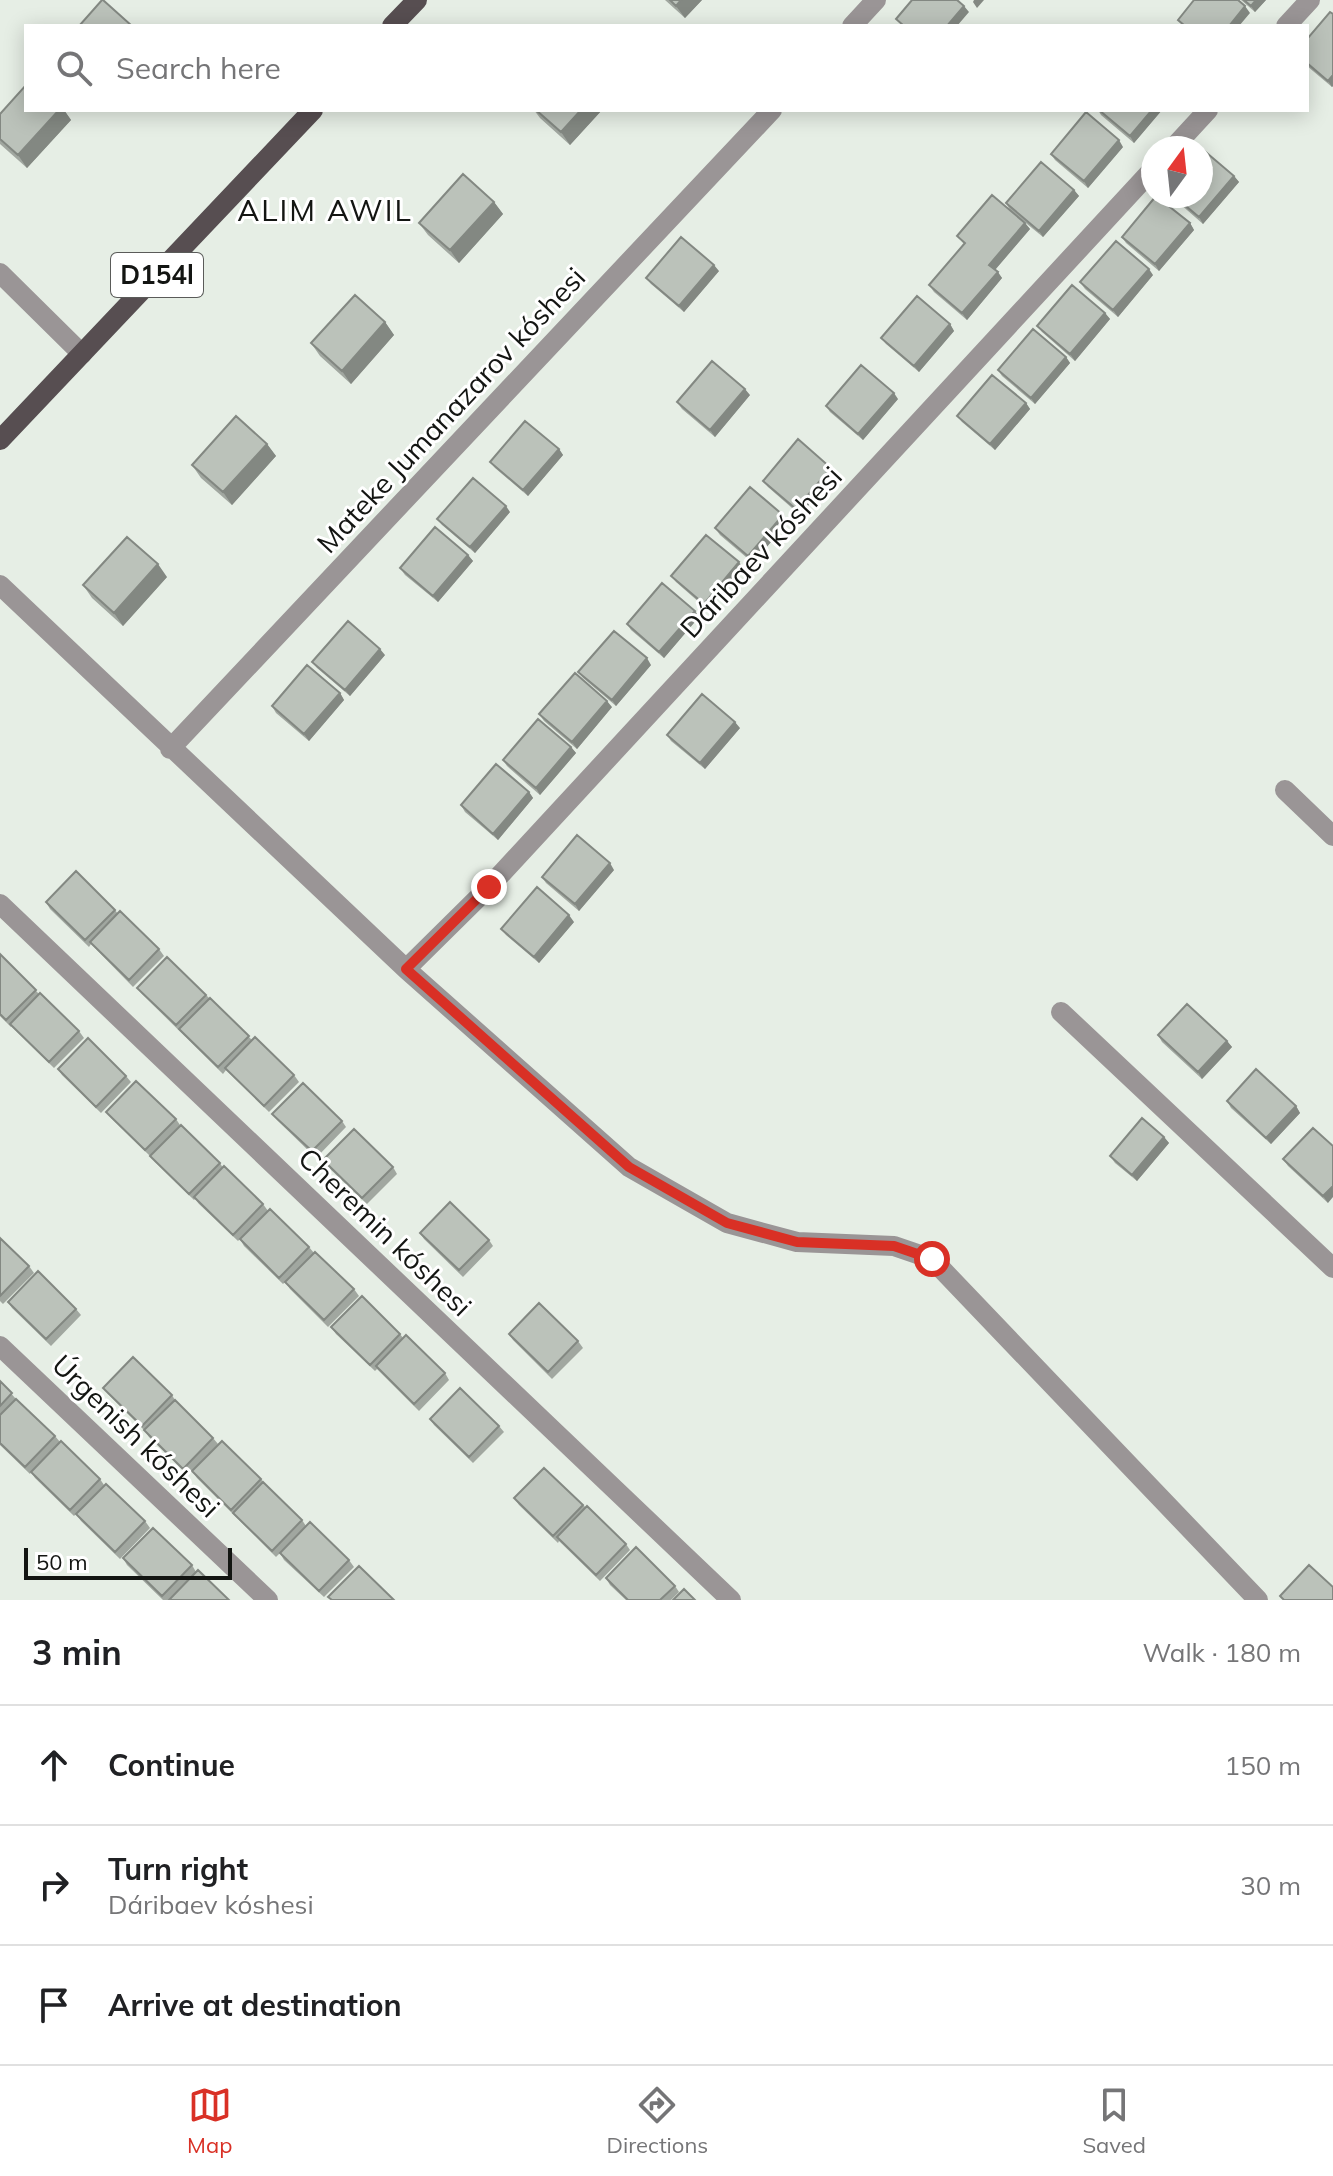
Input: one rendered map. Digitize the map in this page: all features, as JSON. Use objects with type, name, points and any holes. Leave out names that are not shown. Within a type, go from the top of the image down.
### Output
[{"type":"main road","points":[[394,24],[417,0]]},
{"type":"main road","name":"D154l","points":[[0,440],[311,112]]},
{"type":"street","points":[[854,24],[876,0]]},
{"type":"street","points":[[1288,24],[1310,0]]},
{"type":"street","name":"Mateke Jumanazarov kóshesi","points":[[170,749],[770,112]]},
{"type":"street","points":[[1184,136],[1206,112]]},
{"type":"street","name":"Dáribaev kóshesi","points":[[406,969],[489,887],[1141,182]]},
{"type":"street","points":[[0,273],[82,354]]},
{"type":"street","points":[[0,585],[406,969],[629,1167],[727,1223],[797,1242],[894,1246],[932,1259],[1258,1600]]},
{"type":"street","points":[[1285,790],[1333,836]]},
{"type":"street","name":"Cheremin kóshesi","points":[[0,904],[731,1600]]},
{"type":"street","points":[[1061,1012],[1333,1268]]},
{"type":"street","name":"Úrgenish kóshesi","points":[[0,1346],[268,1600]]},
{"type":"building","points":[[103,0],[130,24],[81,24]]},
{"type":"building","points":[[912,0],[957,0],[964,6],[949,24],[902,24],[896,19]]},
{"type":"building","points":[[1194,0],[1238,0],[1245,6],[1231,24],[1183,24],[1178,20]]},
{"type":"building","points":[[1330,12],[1333,14],[1333,75],[1328,81],[1309,65],[1309,37]]},
{"type":"building","points":[[24,87],[24,112],[57,112],[18,155],[0,139],[0,114]]},
{"type":"building","points":[[538,112],[579,112],[561,132]]},
{"type":"building","points":[[1086,112],[1119,140],[1084,181],[1051,154]]},
{"type":"building","points":[[1101,112],[1150,112],[1130,136]]},
{"type":"building","points":[[1213,158],[1234,176],[1213,201]]},
{"type":"building","points":[[1041,162],[1074,190],[1039,231],[1006,203]]},
{"type":"building","points":[[463,174],[494,202],[450,250],[419,223]]},
{"type":"building","points":[[992,195],[1025,223],[989,265],[998,272],[962,313],[929,285],[965,243],[957,236]]},
{"type":"building","points":[[1146,208],[1171,208],[1190,223],[1155,264],[1122,237]]},
{"type":"building","points":[[1188,208],[1207,208],[1199,217]]},
{"type":"building","points":[[681,237],[714,265],[679,306],[646,278]]},
{"type":"building","points":[[1116,241],[1149,269],[1113,310],[1080,282]]},
{"type":"building","points":[[1072,285],[1105,313],[1070,354],[1037,326]]},
{"type":"building","points":[[355,295],[385,322],[342,371],[311,343]]},
{"type":"building","points":[[917,296],[950,324],[914,366],[881,338]]},
{"type":"building","points":[[1033,329],[1066,357],[1031,398],[998,370]]},
{"type":"building","points":[[712,361],[745,389],[710,430],[677,402]]},
{"type":"building","points":[[861,365],[894,393],[858,434],[826,406]]},
{"type":"building","points":[[992,375],[1026,403],[990,444],[957,416]]},
{"type":"building","points":[[236,416],[267,444],[223,492],[192,465]]},
{"type":"building","points":[[525,421],[559,449],[523,490],[490,462]]},
{"type":"building","points":[[798,439],[831,468],[796,509],[763,481]]},
{"type":"building","points":[[473,478],[506,506],[470,547],[437,519]]},
{"type":"building","points":[[750,487],[783,515],[748,556],[715,528]]},
{"type":"building","points":[[435,527],[468,555],[433,596],[400,568]]},
{"type":"building","points":[[706,535],[739,562],[704,604],[671,576]]},
{"type":"building","points":[[127,537],[158,564],[114,613],[83,585]]},
{"type":"building","points":[[662,583],[695,611],[659,652],[627,624]]},
{"type":"building","points":[[348,621],[380,649],[345,690],[312,662]]},
{"type":"building","points":[[614,631],[647,658],[612,700],[578,672]]},
{"type":"building","points":[[307,665],[340,693],[304,734],[272,706]]},
{"type":"building","points":[[575,673],[607,701],[572,742],[539,714]]},
{"type":"building","points":[[702,694],[735,722],[700,763],[667,735]]},
{"type":"building","points":[[538,719],[571,747],[536,788],[503,760]]},
{"type":"building","points":[[496,764],[529,792],[493,834],[461,805]]},
{"type":"building","points":[[577,835],[610,863],[575,904],[542,877]]},
{"type":"building","points":[[76,871],[115,910],[85,940],[46,902]]},
{"type":"building","points":[[537,887],[569,915],[534,957],[501,929]]},
{"type":"building","points":[[120,911],[159,949],[129,980],[90,942]]},
{"type":"building","points":[[0,954],[36,990],[6,1020],[0,1014]]},
{"type":"building","points":[[167,957],[206,995],[176,1025],[137,988]]},
{"type":"building","points":[[40,993],[79,1031],[49,1062],[10,1024]]},
{"type":"building","points":[[210,998],[249,1036],[218,1067],[179,1029]]},
{"type":"building","points":[[1187,1004],[1227,1041],[1198,1072],[1158,1035]]},
{"type":"building","points":[[255,1037],[294,1075],[264,1106],[225,1068]]},
{"type":"building","points":[[88,1038],[126,1076],[96,1107],[58,1069]]},
{"type":"building","points":[[1256,1069],[1296,1106],[1266,1138],[1227,1101]]},
{"type":"building","points":[[136,1081],[176,1119],[145,1150],[106,1112]]},
{"type":"building","points":[[303,1083],[342,1121],[312,1151],[272,1114]]},
{"type":"building","points":[[1142,1118],[1164,1137],[1132,1175],[1110,1156]]},
{"type":"building","points":[[181,1125],[220,1163],[189,1194],[150,1156]]},
{"type":"building","points":[[1313,1128],[1333,1146],[1333,1186],[1323,1196],[1283,1159]]},
{"type":"building","points":[[354,1129],[393,1167],[362,1198],[323,1160]]},
{"type":"building","points":[[224,1166],[263,1204],[233,1235],[194,1197]]},
{"type":"building","points":[[450,1202],[489,1240],[459,1270],[420,1233]]},
{"type":"building","points":[[270,1209],[309,1247],[279,1278],[240,1239]]},
{"type":"building","points":[[0,1238],[29,1266],[0,1296]]},
{"type":"building","points":[[315,1252],[354,1289],[324,1320],[285,1282]]},
{"type":"building","points":[[38,1271],[76,1309],[46,1339],[8,1302]]},
{"type":"building","points":[[362,1296],[400,1334],[370,1365],[331,1327]]},
{"type":"building","points":[[539,1303],[578,1341],[548,1372],[509,1334]]},
{"type":"building","points":[[406,1335],[445,1373],[414,1404],[376,1366]]},
{"type":"building","points":[[133,1357],[172,1395],[142,1426],[103,1388]]},
{"type":"building","points":[[0,1381],[12,1393],[0,1406]]},
{"type":"building","points":[[460,1388],[499,1426],[469,1457],[430,1419]]},
{"type":"building","points":[[16,1399],[55,1436],[25,1467],[0,1443],[0,1415]]},
{"type":"building","points":[[175,1400],[213,1438],[183,1469],[144,1430]]},
{"type":"building","points":[[61,1441],[100,1479],[70,1510],[31,1472]]},
{"type":"building","points":[[222,1441],[261,1479],[231,1510],[192,1471]]},
{"type":"building","points":[[544,1468],[583,1505],[553,1536],[514,1498]]},
{"type":"building","points":[[263,1482],[302,1520],[272,1551],[233,1513]]},
{"type":"building","points":[[106,1484],[145,1521],[115,1552],[76,1514]]},
{"type":"building","points":[[587,1506],[626,1544],[596,1575],[557,1537]]},
{"type":"building","points":[[310,1522],[349,1560],[319,1591],[280,1553]]},
{"type":"building","points":[[153,1528],[192,1565],[162,1596],[123,1558]]},
{"type":"building","points":[[636,1547],[675,1586],[660,1600],[628,1600],[606,1578]]},
{"type":"building","points":[[1309,1565],[1333,1587],[1333,1600],[1284,1600],[1280,1596]]},
{"type":"building","points":[[359,1566],[394,1600],[332,1600],[328,1597]]},
{"type":"building","points":[[198,1570],[229,1600],[169,1600]]},
{"type":"building","points":[[684,1589],[695,1600],[673,1600]]},
{"type":"district","name":"ALIM AWIL","points":[[325,211]]},
{"type":"route","points":[[489,887],[406,969],[629,1167],[727,1223],[797,1242],[894,1246],[932,1259]]}]
